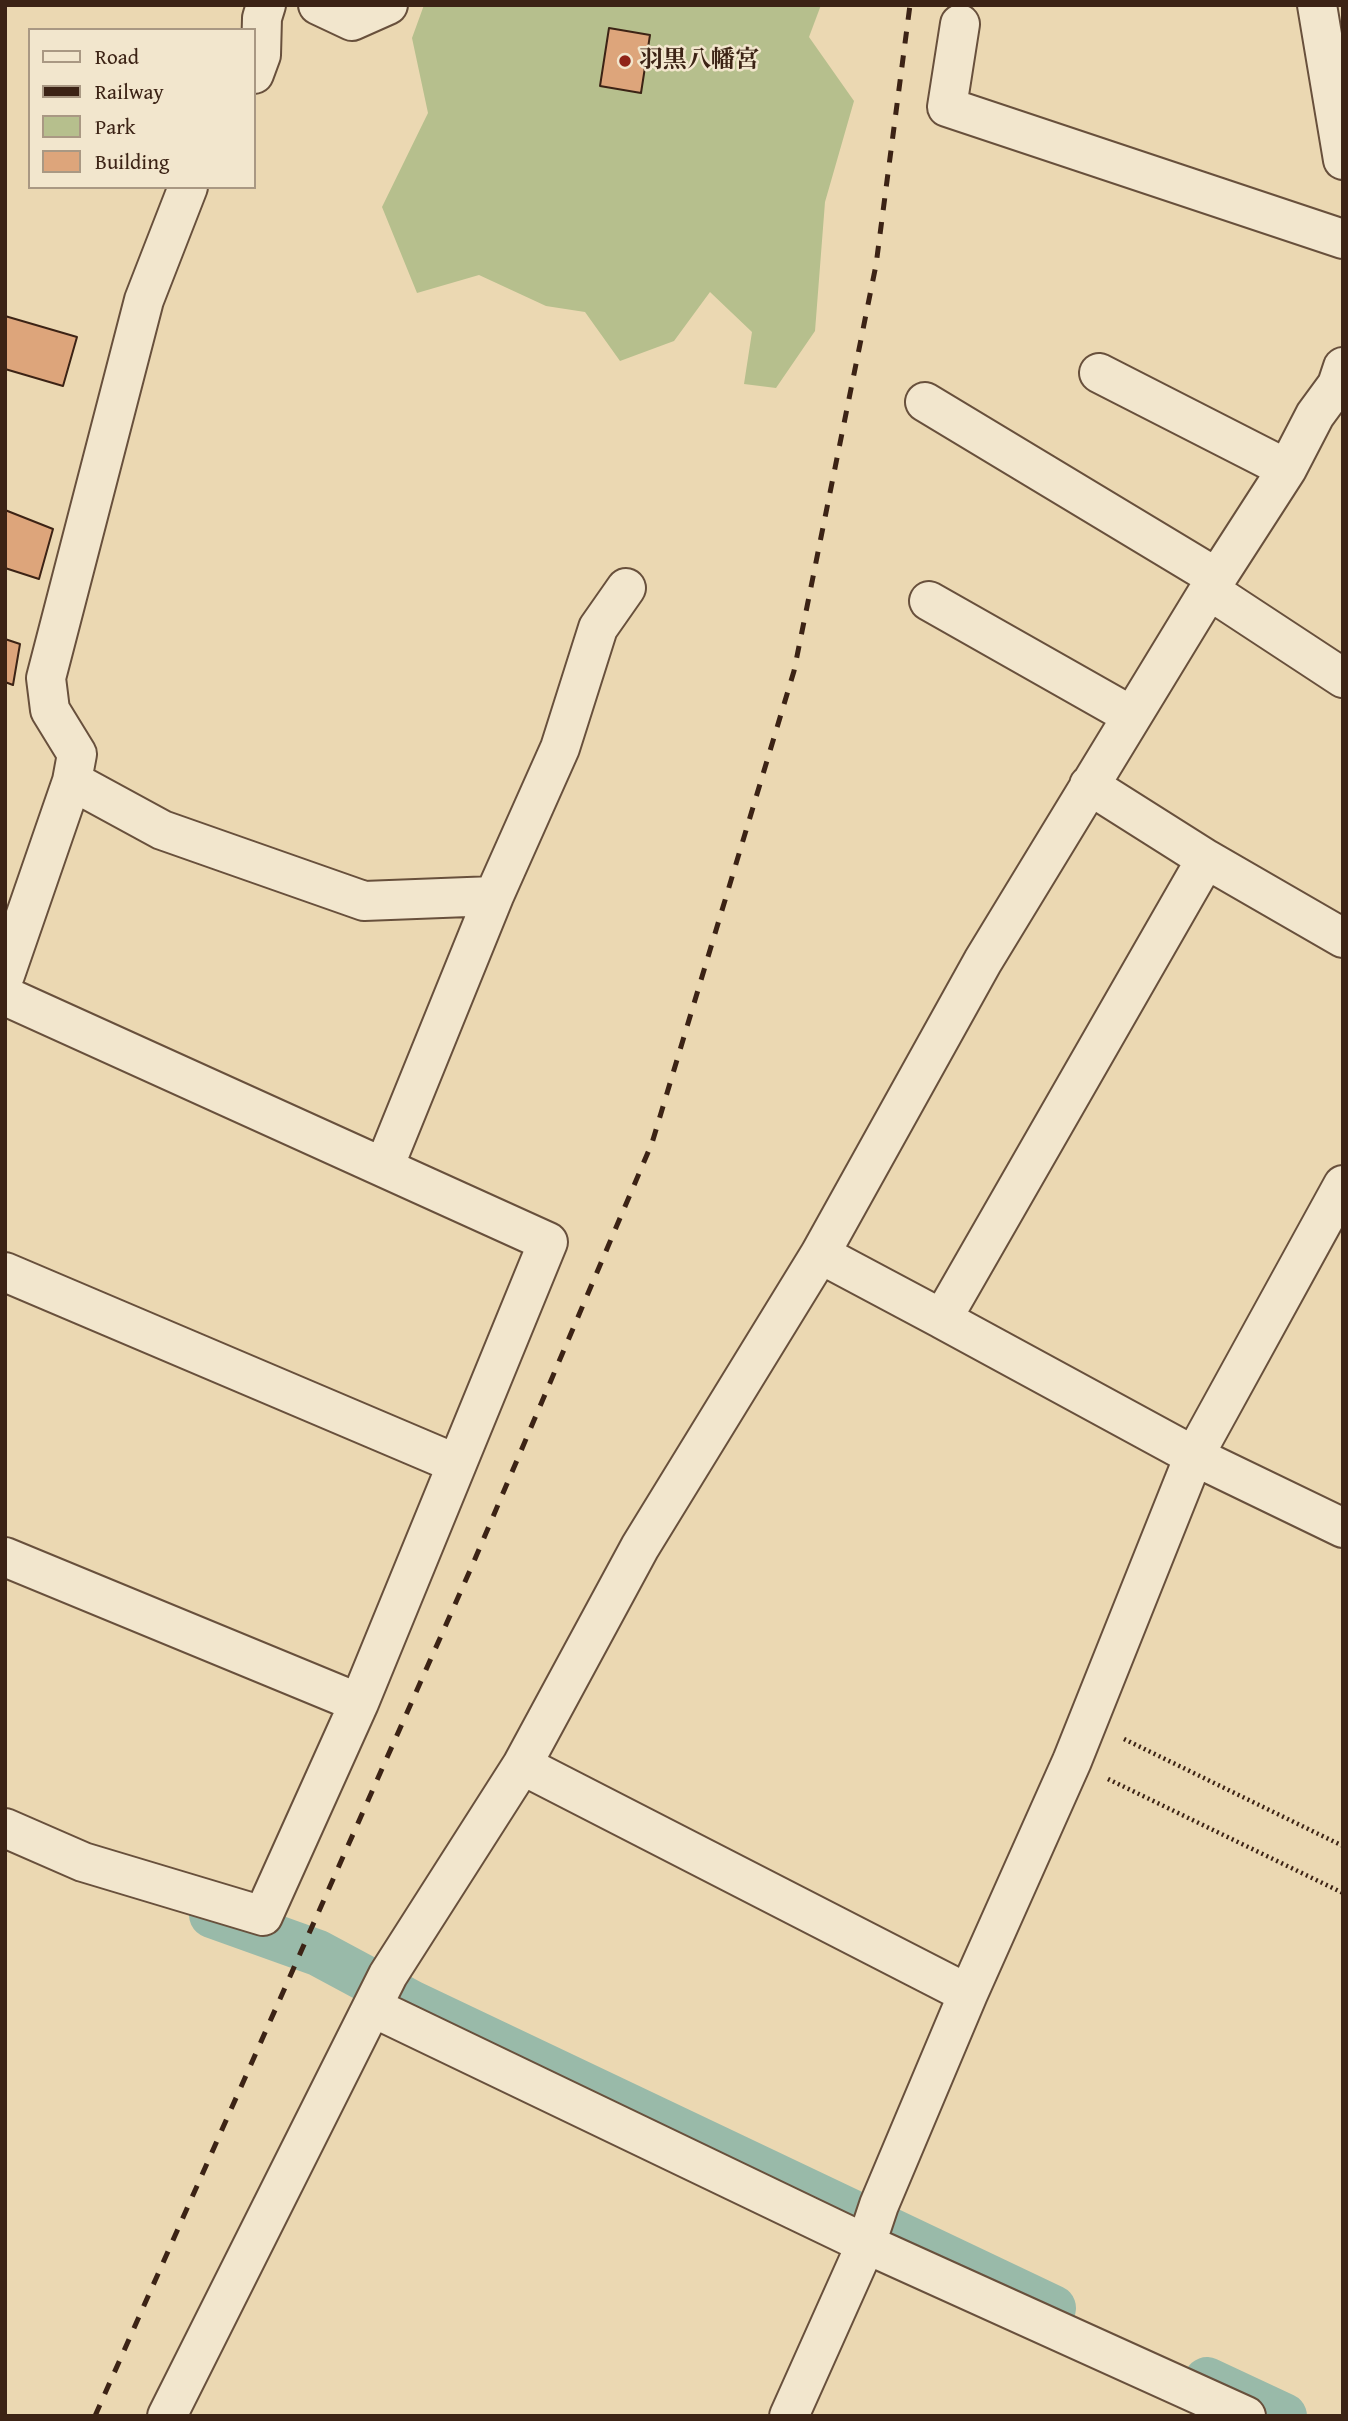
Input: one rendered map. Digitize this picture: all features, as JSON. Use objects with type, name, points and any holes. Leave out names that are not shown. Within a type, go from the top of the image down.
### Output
[{"type":"street","points":[[256,69],[261,55],[262,18],[266,5]]},
{"type":"street","points":[[318,5],[352,21],[388,5]]},
{"type":"street","points":[[1317,5],[1343,160]]},
{"type":"street","points":[[960,24],[947,107],[1343,239]]},
{"type":"street","points":[[5,975],[72,781],[77,754],[50,710],[46,678],[144,300],[187,189]]},
{"type":"street","points":[[167,2416],[380,1991],[522,1765],[640,1547],[820,1254],[983,961],[1213,584],[1287,469],[1315,415],[1337,385],[1343,367]]},
{"type":"street","points":[[1099,373],[1287,469]]},
{"type":"street","points":[[925,402],[1213,584],[1343,678]]},
{"type":"street","points":[[384,1167],[494,896],[560,748],[598,628],[626,588]]},
{"type":"street","points":[[929,601],[1132,716]]},
{"type":"street","points":[[72,781],[162,830],[365,901],[494,896]]},
{"type":"street","points":[[1089,785],[1206,859],[1343,938]]},
{"type":"street","points":[[942,1320],[1206,859]]},
{"type":"street","points":[[5,996],[548,1242],[359,1703],[263,1916],[83,1862],[5,1828]]},
{"type":"street","points":[[789,2416],[866,2244],[879,2205],[968,1994],[1072,1761],[1194,1456],[1343,1185]]},
{"type":"street","points":[[820,1254],[1194,1456],[1343,1528]]},
{"type":"street","points":[[5,1272],[457,1464]]},
{"type":"street","points":[[5,1557],[359,1703]]},
{"type":"street","points":[[522,1765],[968,1994]]},
{"type":"street","points":[[380,1991],[866,2244],[1246,2416]]},
{"type":"path","points":[[1088,1722],[1343,1846]]},
{"type":"path","points":[[1072,1761],[1343,1893]]},
{"type":"green space","points":[[424,5],[821,5],[809,37],[854,101],[825,202],[815,331],[776,388],[744,384],[752,332],[710,292],[674,341],[620,361],[585,312],[546,306],[479,275],[417,293],[382,207],[428,113],[412,38]]},
{"type":"building","name":"羽黒八幡宮","points":[[609,28],[650,35],[641,93],[600,86]]},
{"type":"building","points":[[5,316],[77,337],[63,386],[5,369]]},
{"type":"building","points":[[5,510],[53,529],[39,579],[5,568]]},
{"type":"building","points":[[5,639],[20,644],[13,685],[5,682]]},
{"type":"waterway","points":[[212,1915],[318,1953],[411,2003],[1053,2308]]},
{"type":"waterway","points":[[1207,2380],[1284,2416]]},
{"type":"railway","points":[[95,2416],[472,1566],[652,1143],[794,671],[876,265],[910,5]]},
{"type":"place","name":"羽黒八幡宮","points":[[625,61]]}]
